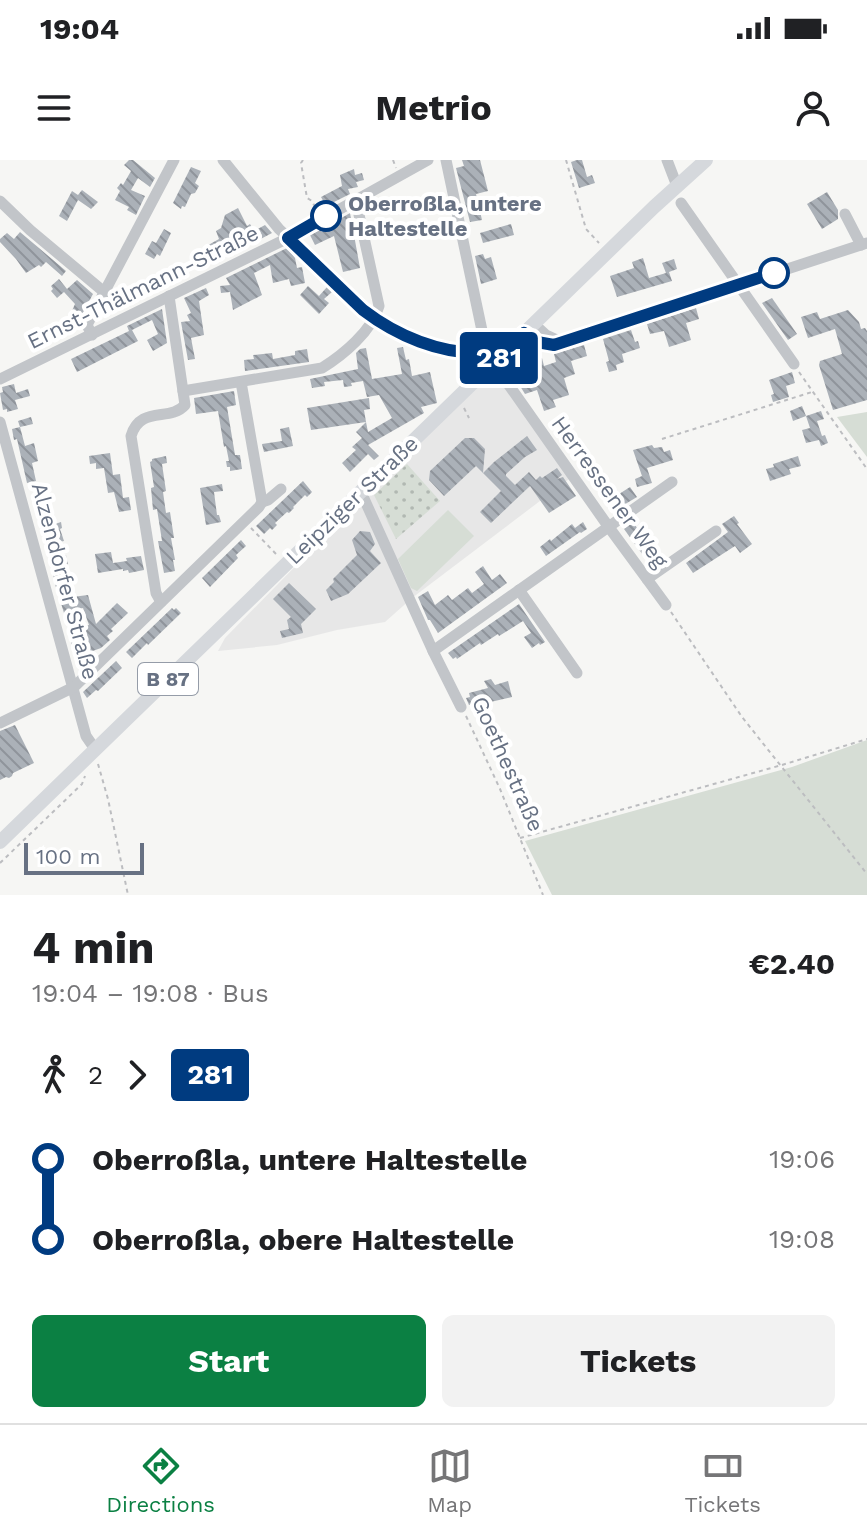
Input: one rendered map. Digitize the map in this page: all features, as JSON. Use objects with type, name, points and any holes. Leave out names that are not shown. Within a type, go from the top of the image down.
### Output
[{"type":"main road","name":"Leipziger Straße","points":[[0,842],[361,492],[488,359],[529,329],[706,160]]},
{"type":"street","points":[[92,335],[87,325],[174,160]]},
{"type":"street","points":[[223,160],[279,229],[374,318],[417,341],[488,359],[446,160]]},
{"type":"street","name":"Ernst-Thälmann-Straße","points":[[0,379],[288,238],[428,160]]},
{"type":"street","points":[[667,160],[677,186]]},
{"type":"street","points":[[0,201],[103,291]]},
{"type":"street","points":[[183,391],[322,368],[353,344],[374,318],[379,306],[356,201]]},
{"type":"street","points":[[681,203],[794,364]]},
{"type":"street","points":[[529,329],[531,339],[554,345],[864,244],[845,214]]},
{"type":"street","points":[[161,602],[156,593],[131,436],[140,420],[181,410],[185,405],[169,296]]},
{"type":"street","name":"Herressener Weg","points":[[488,359],[666,605]]},
{"type":"street","points":[[241,382],[262,502]]},
{"type":"street","name":"Alzendorfer Straße","points":[[0,422],[86,736],[93,751]]},
{"type":"street","points":[[433,651],[672,482]]},
{"type":"street","points":[[0,723],[74,687],[262,502],[281,489]]},
{"type":"street","name":"Goethestraße","points":[[361,492],[461,707]]},
{"type":"street","points":[[647,579],[716,531]]},
{"type":"street","points":[[519,590],[577,673]]},
{"type":"path","points":[[303,160],[307,198],[312,201],[321,219]]},
{"type":"path","points":[[566,160],[586,229],[602,245]]},
{"type":"path","points":[[794,364],[867,469]]},
{"type":"path","points":[[662,439],[812,392]]},
{"type":"path","points":[[462,405],[469,418]]},
{"type":"path","points":[[244,521],[287,565]]},
{"type":"path","points":[[666,605],[742,717],[867,874]]},
{"type":"path","name":"Goethestraße","points":[[461,707],[500,789],[543,895]]},
{"type":"path","points":[[520,838],[867,739]]},
{"type":"path","points":[[93,751],[128,895]]},
{"type":"shaded area","points":[[494,369],[569,479],[385,622],[277,645],[218,651],[225,638]]},
{"type":"shaded area","points":[[867,412],[867,457],[837,417]]},
{"type":"shaded area","points":[[407,464],[440,501],[396,539],[374,495]]},
{"type":"shaded area","points":[[448,510],[474,536],[417,591],[411,588],[398,559]]},
{"type":"shaded area","points":[[867,740],[867,895],[552,895],[525,841],[792,767]]},
{"type":"building","points":[[129,160],[155,178],[150,187],[138,178],[131,190],[145,196],[136,215],[127,210],[129,207],[115,200],[120,191],[117,188],[121,183],[123,185],[131,171],[124,165]]},
{"type":"building","points":[[462,160],[480,160],[488,191],[476,194],[482,220],[470,222],[456,168],[464,166]]},
{"type":"building","points":[[582,160],[587,177],[592,175],[595,183],[579,188],[571,162]]},
{"type":"building","points":[[191,167],[201,171],[195,183],[199,186],[181,209],[173,203]]},
{"type":"building","points":[[354,169],[355,175],[362,173],[364,180],[356,182],[358,187],[348,189],[350,194],[326,206],[321,197],[342,186],[340,175]]},
{"type":"building","points":[[82,190],[98,202],[91,209],[78,200],[67,221],[59,216],[72,191],[78,195]]},
{"type":"building","points":[[827,192],[838,210],[838,219],[822,229],[807,204]]},
{"type":"building","points":[[238,208],[247,226],[250,224],[254,231],[265,225],[272,233],[234,253],[229,242],[210,252],[213,258],[200,264],[194,253],[219,239],[216,231],[221,228],[225,215]]},
{"type":"building","points":[[350,213],[360,268],[343,272],[334,236],[315,245],[310,235],[340,224],[338,220]]},
{"type":"building","points":[[511,224],[514,235],[483,243],[480,233]]},
{"type":"building","points":[[164,229],[171,233],[160,256],[157,254],[154,259],[145,254]]},
{"type":"building","points":[[20,232],[66,271],[62,276],[46,262],[26,273],[0,242],[7,233],[14,239]]},
{"type":"building","points":[[287,248],[295,258],[297,268],[302,267],[305,283],[291,286],[289,279],[273,283],[270,265],[254,273],[262,295],[233,310],[230,292],[221,293],[220,286],[230,285],[226,278]]},
{"type":"building","points":[[483,254],[485,259],[491,257],[497,279],[481,284],[475,256]]},
{"type":"building","points":[[643,258],[649,278],[666,273],[662,263],[674,259],[677,269],[669,272],[672,281],[617,297],[610,276],[634,268],[632,262]]},
{"type":"building","points":[[59,279],[67,289],[77,280],[93,294],[79,320],[70,315],[75,304],[64,292],[57,298],[51,291],[51,286]]},
{"type":"building","points":[[308,286],[319,296],[327,287],[332,292],[324,299],[329,303],[319,314],[300,295]]},
{"type":"building","points":[[206,288],[209,295],[199,301],[204,335],[191,338],[195,359],[188,360],[181,322],[190,321],[187,315],[191,313],[184,298]]},
{"type":"building","points":[[772,298],[797,334],[788,340],[762,303]]},
{"type":"building","points":[[696,308],[699,319],[686,323],[691,340],[669,347],[664,331],[650,334],[647,324]]},
{"type":"building","points":[[162,309],[167,343],[153,351],[147,340],[158,334],[152,320],[132,330],[138,341],[77,372],[71,359],[129,331],[127,326]]},
{"type":"building","points":[[848,310],[861,329],[867,331],[867,400],[833,410],[819,365],[820,361],[842,354],[835,329],[808,338],[801,317],[817,312],[820,319]]},
{"type":"building","points":[[631,330],[640,348],[622,354],[624,362],[616,365],[617,370],[609,372],[603,339]]},
{"type":"building","points":[[584,345],[587,356],[571,361],[575,374],[564,378],[569,395],[553,400],[556,407],[544,411],[537,390],[525,394],[514,367],[542,358],[544,366],[556,362],[554,354]]},
{"type":"building","points":[[403,347],[412,376],[430,372],[437,403],[421,407],[424,413],[368,445],[379,456],[374,460],[368,454],[350,472],[342,463],[356,450],[352,447],[362,438],[356,432],[366,422],[368,432],[392,418],[379,395],[367,397],[363,381],[344,387],[343,380],[324,382],[325,386],[312,388],[310,379],[358,369],[356,353],[366,348],[372,379],[402,374],[397,348]]},
{"type":"building","points":[[307,349],[309,362],[245,371],[244,360],[254,359],[253,355],[272,353],[273,359]]},
{"type":"building","points":[[792,372],[795,383],[786,386],[789,397],[773,402],[771,395],[774,394],[769,380]]},
{"type":"building","points":[[14,384],[16,393],[28,389],[30,396],[15,400],[18,409],[7,412],[7,409],[3,410],[0,393],[3,392],[2,387]]},
{"type":"building","points":[[234,391],[236,405],[227,407],[235,455],[240,455],[242,469],[230,471],[218,411],[196,414],[194,398]]},
{"type":"building","points":[[369,398],[370,409],[364,410],[366,422],[311,430],[307,408]]},
{"type":"building","points":[[802,406],[806,416],[793,421],[790,411]]},
{"type":"building","points":[[821,411],[824,419],[817,421],[828,443],[821,446],[819,440],[806,443],[802,430],[810,428],[806,416]]},
{"type":"building","points":[[31,417],[33,424],[20,427],[18,421]]},
{"type":"building","points":[[20,427],[25,446],[34,443],[38,461],[32,463],[36,481],[27,483],[12,429]]},
{"type":"building","points":[[289,427],[293,446],[264,452],[262,444],[282,441],[280,429]]},
{"type":"building","points":[[527,436],[537,450],[506,476],[515,485],[529,472],[536,480],[557,468],[562,475],[557,479],[563,477],[576,496],[549,513],[530,486],[491,523],[480,512],[501,491],[483,473]]},
{"type":"building","points":[[465,438],[474,438],[485,449],[483,473],[476,466],[444,496],[429,480],[430,471]]},
{"type":"building","points":[[652,445],[654,448],[662,447],[664,452],[670,450],[673,460],[647,468],[652,483],[637,487],[635,479],[642,476],[633,450]]},
{"type":"building","points":[[110,453],[113,475],[120,474],[123,498],[129,497],[131,510],[119,512],[114,492],[108,493],[104,468],[96,469],[96,463],[90,464],[89,456]]},
{"type":"building","points":[[166,456],[167,463],[162,464],[166,491],[163,492],[174,538],[171,538],[175,571],[164,573],[158,541],[162,541],[157,509],[153,510],[151,488],[154,487],[150,462]]},
{"type":"building","points":[[798,456],[801,466],[789,469],[791,474],[770,481],[766,469]]},
{"type":"building","points":[[303,481],[312,492],[264,534],[256,526]]},
{"type":"building","points":[[222,484],[223,491],[214,492],[221,522],[206,525],[200,488]]},
{"type":"building","points":[[630,487],[637,497],[612,512],[599,492],[605,488],[616,496]]},
{"type":"building","points":[[51,508],[55,524],[61,522],[64,541],[45,545],[38,512]]},
{"type":"building","points":[[734,516],[752,544],[740,553],[735,546],[693,573],[686,563],[728,532],[722,524]]},
{"type":"building","points":[[583,522],[587,529],[546,556],[540,547],[572,524],[575,528]]},
{"type":"building","points":[[633,522],[659,560],[651,566],[624,529]]},
{"type":"building","points":[[360,531],[370,532],[375,544],[370,551],[381,563],[348,594],[331,601],[326,590],[357,555],[352,540]]},
{"type":"building","points":[[241,540],[246,546],[210,587],[202,578]]},
{"type":"building","points":[[111,552],[113,563],[141,556],[144,570],[98,573],[95,554]]},
{"type":"building","points":[[66,555],[68,565],[63,566],[72,597],[88,595],[96,624],[117,603],[128,613],[111,629],[113,631],[107,636],[110,640],[101,648],[87,653],[84,642],[72,645],[69,636],[85,632],[84,626],[89,625],[83,608],[64,613],[55,584],[51,564],[54,564],[53,558]]},
{"type":"building","points":[[483,566],[492,580],[500,574],[507,583],[438,633],[428,620],[418,597],[428,591],[435,605],[448,595],[452,600],[468,588],[472,593],[484,584],[475,572]]},
{"type":"building","points":[[289,583],[316,609],[301,624],[303,633],[282,638],[280,631],[289,629],[287,620],[291,617],[273,599]]},
{"type":"building","points":[[519,604],[545,642],[532,648],[524,637],[531,633],[523,621],[457,659],[448,653]]},
{"type":"building","points":[[172,608],[181,613],[132,658],[126,652]]},
{"type":"building","points":[[116,661],[122,668],[87,698],[83,692]]},
{"type":"building","points":[[491,679],[495,685],[508,681],[512,697],[469,705],[466,698],[470,697],[469,693],[488,688],[484,681]]},
{"type":"building","points":[[15,725],[34,763],[0,780],[0,731]]},
{"type":"bus line","name":"281","points":[[326,216],[288,238],[363,310],[417,341],[442,349],[483,353],[493,364],[524,333],[537,342],[554,345],[774,273]]},
{"type":"place","name":"Oberroßla, untere Haltestelle","points":[[326,216]]}]
